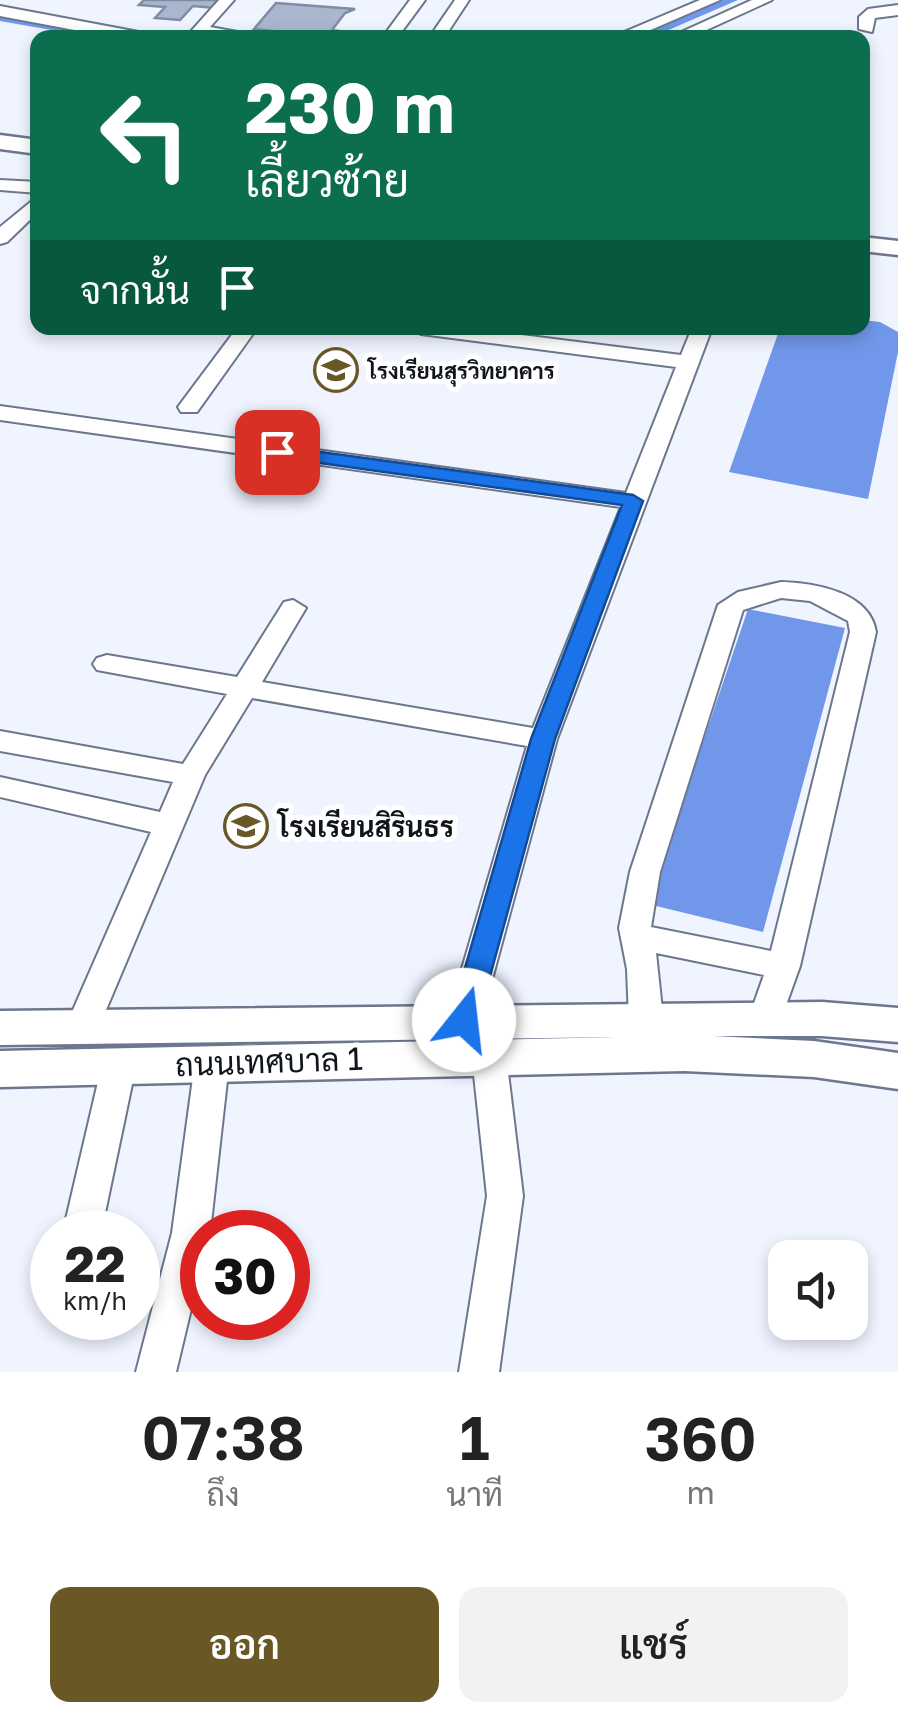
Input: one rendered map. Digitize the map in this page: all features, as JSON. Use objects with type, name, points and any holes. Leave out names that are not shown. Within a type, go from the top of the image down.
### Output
[{"type":"main road","points":[[0,142],[30,145]]},
{"type":"main road","points":[[870,245],[898,248]]},
{"type":"main road","name":"ถนนเทศบาล 1","points":[[0,1028],[464,1020],[898,1024]]},
{"type":"main road","name":"ถนนเทศบาล 1","points":[[0,1069],[684,1053],[814,1059],[898,1071]]},
{"type":"street","points":[[200,30],[228,0]]},
{"type":"street","points":[[395,30],[418,0]]},
{"type":"street","points":[[449,0],[462,0]]},
{"type":"street","points":[[441,30],[462,0]]},
{"type":"street","points":[[637,30],[713,0]]},
{"type":"street","points":[[694,30],[765,0]]},
{"type":"street","points":[[867,29],[867,16],[873,12],[898,10]]},
{"type":"street","points":[[0,11],[101,30]]},
{"type":"street","points":[[0,185],[30,187]]},
{"type":"street","points":[[0,238],[30,209]]},
{"type":"street","points":[[188,406],[241,335]]},
{"type":"street","points":[[476,335],[688,362]]},
{"type":"street","points":[[464,1020],[543,739],[699,335]]},
{"type":"street","points":[[0,413],[633,501]]},
{"type":"street","points":[[646,1020],[644,969],[634,928],[645,872],[731,605],[765,592],[819,594],[846,605],[861,618],[863,632],[784,966],[765,1020]]},
{"type":"street","points":[[83,1026],[191,775],[293,608]]},
{"type":"street","points":[[107,664],[543,739]]},
{"type":"street","points":[[0,741],[191,775]]},
{"type":"street","points":[[0,787],[169,826]]},
{"type":"street","points":[[637,938],[784,966]]},
{"type":"street","points":[[479,1372],[505,1196],[489,1056]]},
{"type":"street","points":[[156,1372],[191,1234],[212,1063]]},
{"type":"street","points":[[87,1210],[119,1066]]},
{"type":"water","points":[[870,321],[898,332],[898,352],[868,499],[729,472],[778,335],[870,335]]},
{"type":"water","points":[[748,609],[845,628],[763,932],[648,904]]},
{"type":"building","points":[[144,0],[221,0],[215,8],[193,6],[180,20],[155,18],[165,7],[139,5]]},
{"type":"building","points":[[276,3],[355,9],[345,13],[332,30],[254,29]]},
{"type":"waterway","points":[[658,30],[732,0]]},
{"type":"waterway","points":[[0,17],[75,30]]},
{"type":"place","name":"โรงเรียนสุรวิทยาคาร","points":[[336,370]]},
{"type":"place","name":"โรงเรียนสิรินธร","points":[[246,826]]},
{"type":"route","points":[[277,452],[633,501],[543,739],[464,1020]]}]
